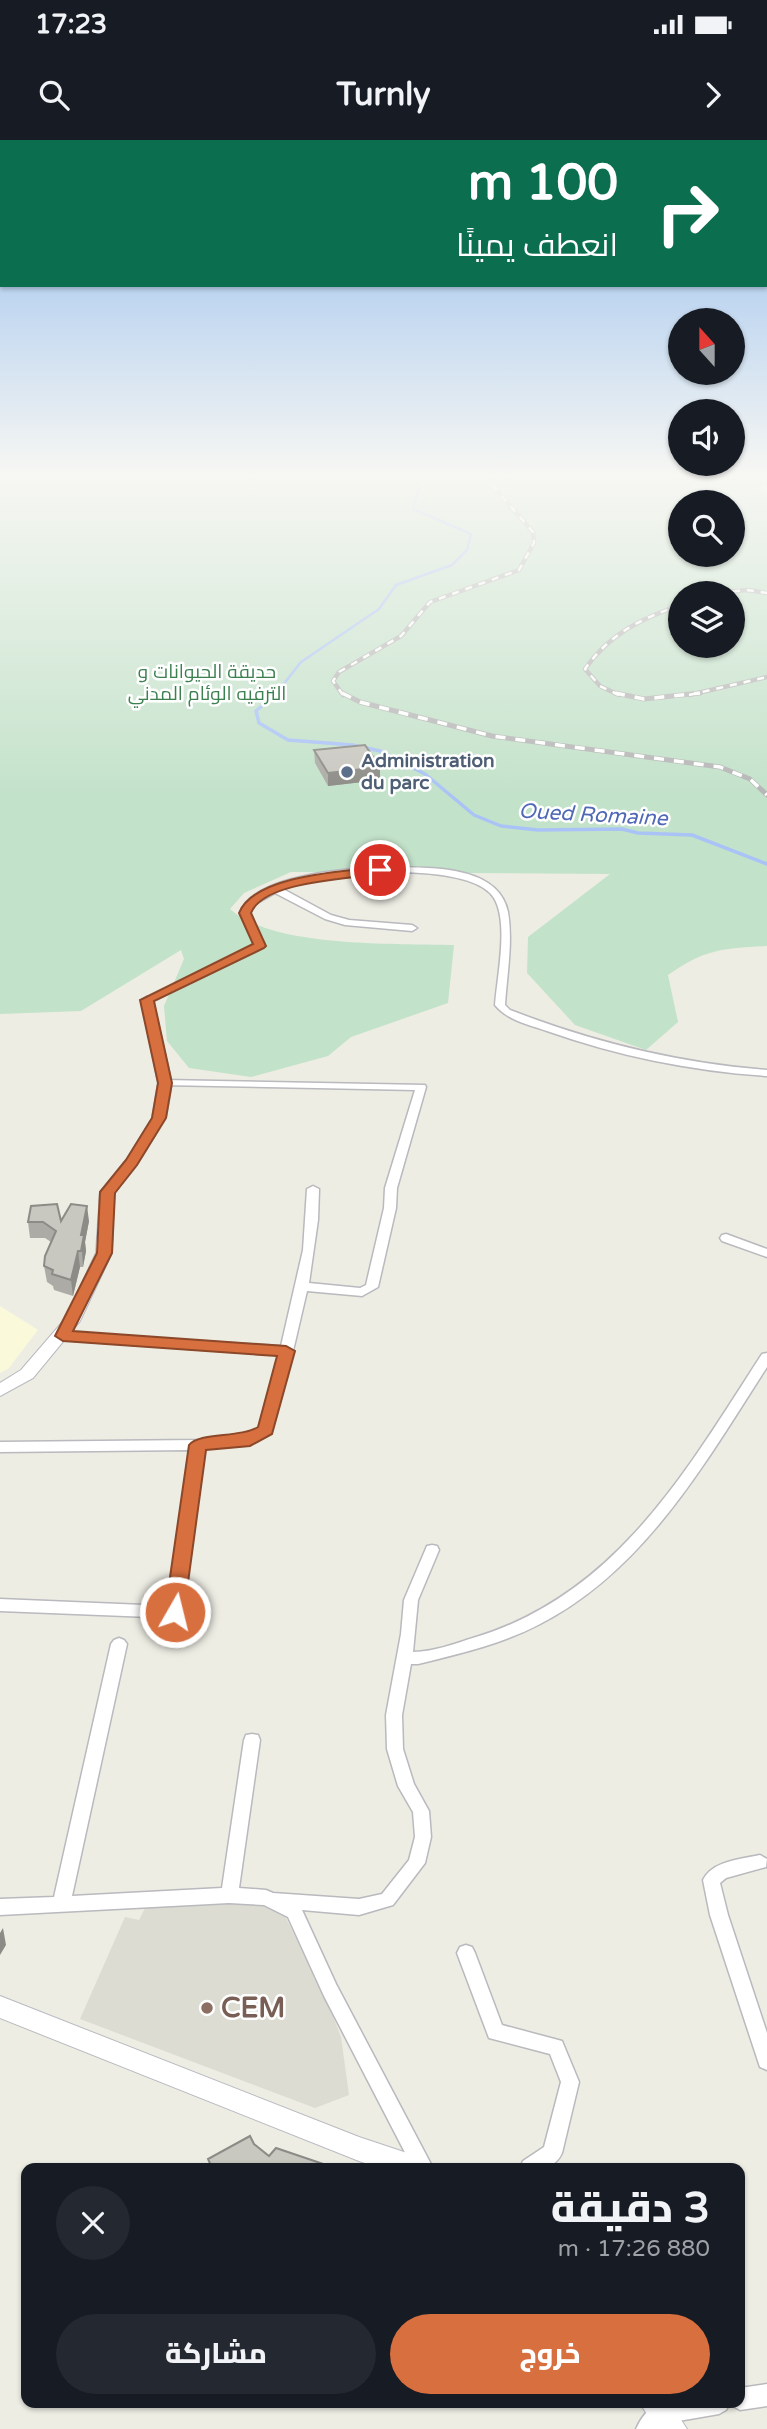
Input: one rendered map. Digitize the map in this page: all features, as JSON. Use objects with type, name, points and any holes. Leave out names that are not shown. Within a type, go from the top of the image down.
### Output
[{"type":"street","points":[[0,1390],[27,1374],[63,1336],[104,1253],[107,1192],[132,1162],[159,1118],[165,1083],[147,1000],[260,946],[245,913],[248,905],[305,878],[328,873],[380,870],[476,879],[489,887],[500,901],[504,920],[500,1005],[506,1012],[575,1038],[689,1067],[767,1073]]},
{"type":"street","points":[[277,890],[328,917],[348,923],[412,928]]},
{"type":"street","points":[[165,1083],[421,1087],[391,1188],[390,1208],[372,1287],[362,1292],[300,1286]]},
{"type":"street","points":[[0,1447],[198,1445],[250,1440],[266,1430],[313,1226],[313,1189]]},
{"type":"street","points":[[726,1238],[767,1253]]},
{"type":"street","points":[[63,1336],[286,1351]]},
{"type":"street","points":[[405,1658],[418,1658],[501,1635],[550,1613],[620,1561],[687,1478],[767,1357]]},
{"type":"street","points":[[0,1605],[175,1612],[198,1445]]},
{"type":"street","points":[[0,1907],[229,1895],[359,1907],[387,1900],[417,1863],[423,1837],[421,1811],[406,1786],[395,1749],[394,1716],[405,1658],[411,1600],[432,1550]]},
{"type":"street","points":[[61,1905],[119,1644]]},
{"type":"street","points":[[229,1895],[252,1740]]},
{"type":"street","points":[[760,1863],[721,1872],[711,1880],[719,1915],[765,2049]]},
{"type":"street","points":[[266,1898],[294,1912],[330,1990],[421,2163]]},
{"type":"street","points":[[466,1953],[495,2032],[556,2047],[570,2082],[552,2153],[537,2163]]},
{"type":"street","points":[[0,2007],[359,2149],[401,2163]]},
{"type":"street","points":[[745,2398],[767,2395]]},
{"type":"street","points":[[658,2418],[699,2408]]},
{"type":"shaded area","points":[[0,1306],[38,1330],[8,1369],[0,1373]]},
{"type":"shaded area","name":"CEM","points":[[191,1904],[269,1905],[283,1912],[326,1998],[341,2037],[349,2095],[315,2108],[80,2019],[125,1917],[139,1920],[145,1908]]},
{"type":"green space","name":"حديقة الحيوانات و الترفيه الوئام المدني","points":[[0,583],[668,583],[668,658],[745,658],[745,583],[767,583],[767,946],[738,948],[704,955],[668,975],[678,1022],[646,1050],[575,1025],[527,973],[528,937],[610,874],[291,872],[244,893],[230,909],[250,922],[275,931],[336,941],[454,945],[448,1003],[351,1037],[328,1056],[251,1077],[189,1068],[167,1041],[164,1006],[184,959],[181,950],[81,1011],[0,1014]]},
{"type":"building","points":[[365,745],[380,767],[328,773],[314,750]]},
{"type":"building","points":[[57,1204],[61,1221],[71,1204],[87,1206],[81,1235],[84,1235],[81,1251],[78,1251],[71,1280],[52,1274],[53,1270],[44,1266],[45,1256],[56,1231],[43,1222],[28,1222],[31,1206]]},
{"type":"building","points":[[250,2136],[254,2144],[269,2156],[276,2148],[320,2163],[210,2163],[208,2159]]},
{"type":"waterway","name":"Oued Romaine","points":[[276,694],[301,662],[379,609],[396,585],[402,583]]},
{"type":"waterway","name":"Oued Romaine","points":[[276,694],[256,711],[259,723],[288,740],[353,745],[380,751],[425,774],[474,815],[501,826],[538,830],[622,829],[638,833],[692,835],[767,864]]},
{"type":"railway","points":[[343,695],[333,681],[339,672],[401,636],[430,602],[483,583]]},
{"type":"railway","points":[[745,590],[767,593]]},
{"type":"railway","points":[[619,695],[600,686],[585,669],[605,646],[627,629],[668,610]]},
{"type":"railway","points":[[696,693],[767,677]]},
{"type":"railway","points":[[342,693],[360,702],[492,736],[720,767],[750,779],[767,795]]},
{"type":"railway","points":[[615,693],[644,699],[696,693]]},
{"type":"railway","points":[[689,695],[696,693]]},
{"type":"railway","points":[[696,693],[700,693]]},
{"type":"place","name":"Administration du parc","points":[[347,772]]},
{"type":"place","name":"CEM","points":[[207,2008]]},
{"type":"route","points":[[175,1612],[198,1445],[250,1440],[266,1430],[286,1351],[63,1336],[104,1253],[104,1209],[107,1192],[132,1162],[159,1118],[165,1083],[147,1000],[260,946],[245,913],[248,905],[256,899],[305,878],[328,873],[380,870]]}]
